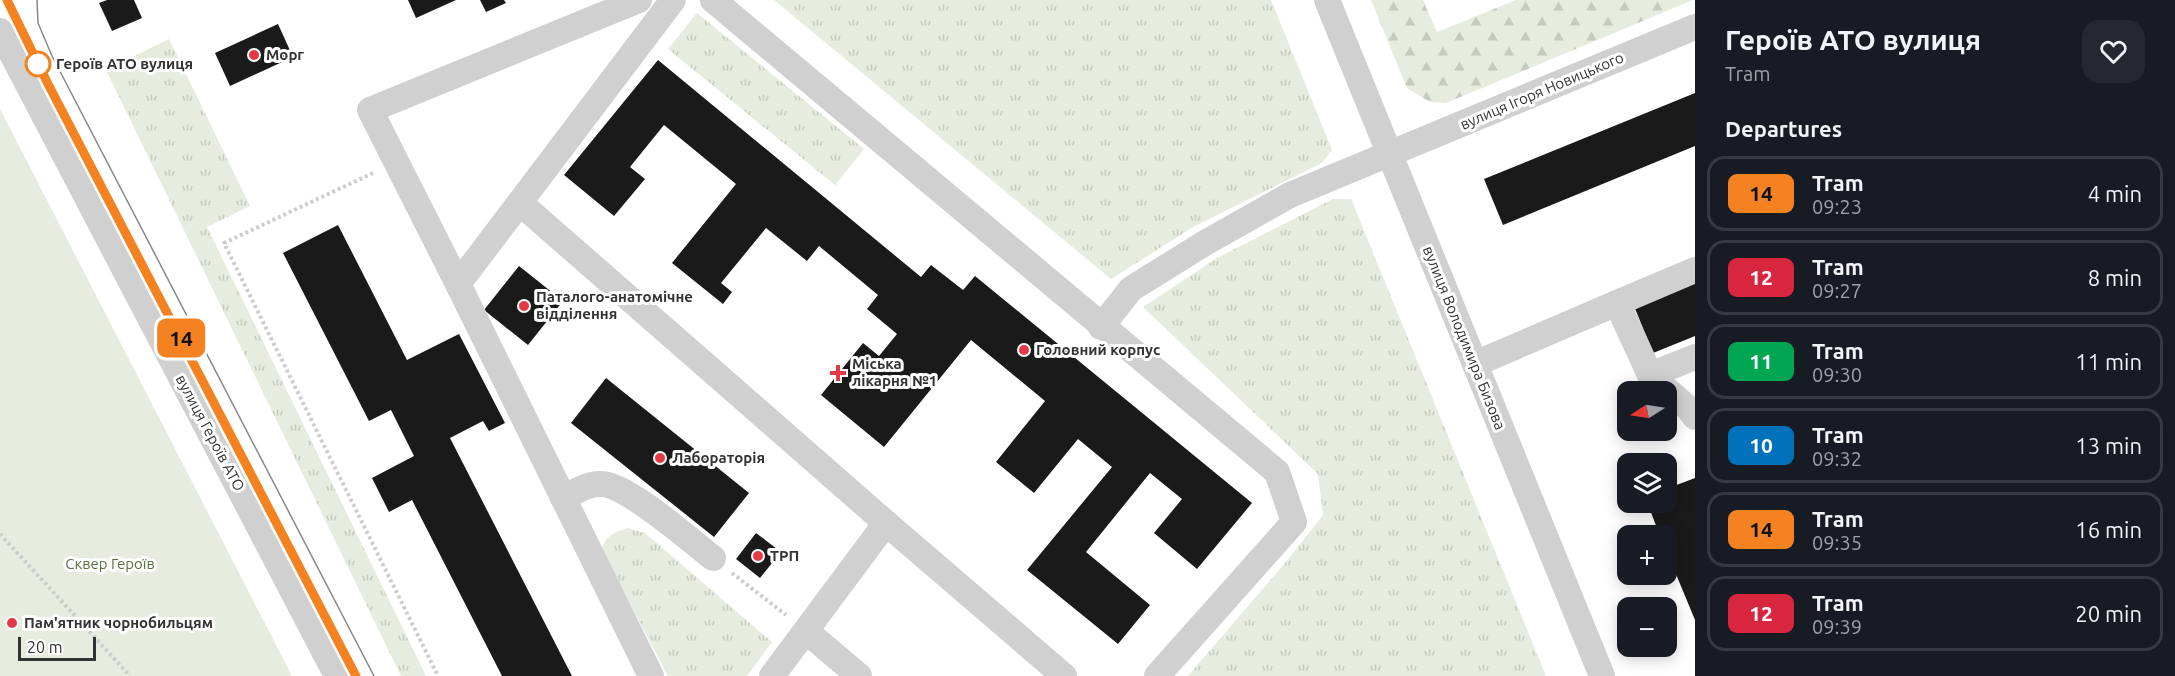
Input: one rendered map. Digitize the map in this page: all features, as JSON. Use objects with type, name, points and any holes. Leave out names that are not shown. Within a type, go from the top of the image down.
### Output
[{"type":"street","points":[[639,0],[370,110],[651,676]]},
{"type":"street","points":[[458,284],[673,0]]},
{"type":"street","points":[[713,0],[1277,472],[1294,522],[1157,676]]},
{"type":"street","name":"вулиця Володимира Бизова","points":[[1327,0],[1602,676]]},
{"type":"street","name":"вулиця Ігоря Новицького","points":[[1101,327],[1131,289],[1205,243],[1290,195],[1695,27]]},
{"type":"street","name":"вулиця Героїв АТО","points":[[0,31],[337,676]]},
{"type":"street","points":[[520,203],[1064,676]]},
{"type":"street","points":[[1474,364],[1695,270]]},
{"type":"street","points":[[1617,303],[1650,375],[1695,417]]},
{"type":"street","points":[[1650,375],[1695,357]]},
{"type":"street","points":[[563,498],[588,486],[604,484],[639,500],[713,558]]},
{"type":"street","points":[[772,676],[886,523]]},
{"type":"street","points":[[806,631],[859,676]]},
{"type":"path","points":[[396,163],[224,243],[438,676]]},
{"type":"path","points":[[0,534],[130,676]]},
{"type":"path","points":[[713,558],[806,631]]},
{"type":"green space","points":[[774,0],[1271,0],[1332,150],[1322,163],[1193,227],[1111,279]]},
{"type":"green space","points":[[1371,0],[1423,0],[1437,32],[1516,0],[1693,0],[1446,103],[1430,102],[1407,88]]},
{"type":"green space","points":[[697,13],[864,149],[835,185],[668,49]]},
{"type":"green space","points":[[169,39],[250,206],[207,227],[426,676],[401,676],[106,70]]},
{"type":"green space","name":"Сквер Героїв","points":[[0,109],[292,676],[0,676]]},
{"type":"green space","points":[[1333,199],[1351,199],[1546,676],[1188,676],[1286,562],[1323,515],[1318,474],[1143,307],[1217,258]]},
{"type":"green space","points":[[628,528],[645,533],[772,642],[747,676],[668,676],[602,550],[608,538]]},
{"type":"building","points":[[107,0],[134,0],[142,18],[112,31],[99,3]]},
{"type":"building","points":[[408,0],[456,0],[416,18]]},
{"type":"building","points":[[480,0],[504,0],[506,3],[486,12]]},
{"type":"building","name":"Морг","points":[[278,24],[293,57],[230,86],[215,53]]},
{"type":"building","name":"Головний корпус","points":[[658,60],[921,277],[931,265],[963,290],[975,276],[1252,503],[1197,569],[1154,533],[1182,499],[1150,473],[1086,552],[1150,605],[1118,644],[1027,570],[1112,467],[1078,439],[1034,493],[996,462],[1045,401],[971,340],[884,447],[821,395],[863,343],[879,356],[897,334],[867,309],[878,295],[819,246],[807,261],[766,228],[721,283],[732,292],[723,304],[672,263],[736,184],[664,125],[630,167],[645,179],[614,216],[564,175]]},
{"type":"building","points":[[1695,93],[1695,146],[1503,225],[1484,179]]},
{"type":"building","points":[[338,225],[407,360],[459,334],[505,423],[489,431],[483,421],[450,438],[572,676],[502,676],[412,500],[389,512],[372,478],[414,456],[391,410],[369,421],[283,253]]},
{"type":"building","name":"Паталого-анатомічне відділення","points":[[519,266],[563,301],[528,345],[484,310]]},
{"type":"building","points":[[1695,281],[1695,336],[1653,353],[1634,306]]},
{"type":"building","name":"Лабораторія","points":[[606,378],[749,493],[714,537],[571,423]]},
{"type":"building","points":[[1695,478],[1695,620],[1677,577],[1677,525],[1656,525],[1651,513],[1677,513],[1677,485]]},
{"type":"building","name":"ТРП","points":[[756,533],[781,552],[760,578],[736,559]]},
{"type":"tram line","points":[[7,0],[37,63],[357,676]]},
{"type":"tram line","name":"14","points":[[7,0],[48,84],[356,676]]},
{"type":"tram line","points":[[37,0],[38,23],[52,56],[374,676]]},
{"type":"place","name":"Морг","points":[[254,55]]},
{"type":"place","name":"Героїв АТО вулиця","points":[[38,64]]},
{"type":"place","name":"Паталого-анатомічне відділення","points":[[524,306]]},
{"type":"place","name":"Головний корпус","points":[[1024,350]]},
{"type":"place","name":"Міська лікарня №1","points":[[838,373]]},
{"type":"place","name":"Лабораторія","points":[[660,458]]},
{"type":"place","name":"ТРП","points":[[758,556]]},
{"type":"place","name":"Пам'ятник чорнобильцям","points":[[12,623]]}]
